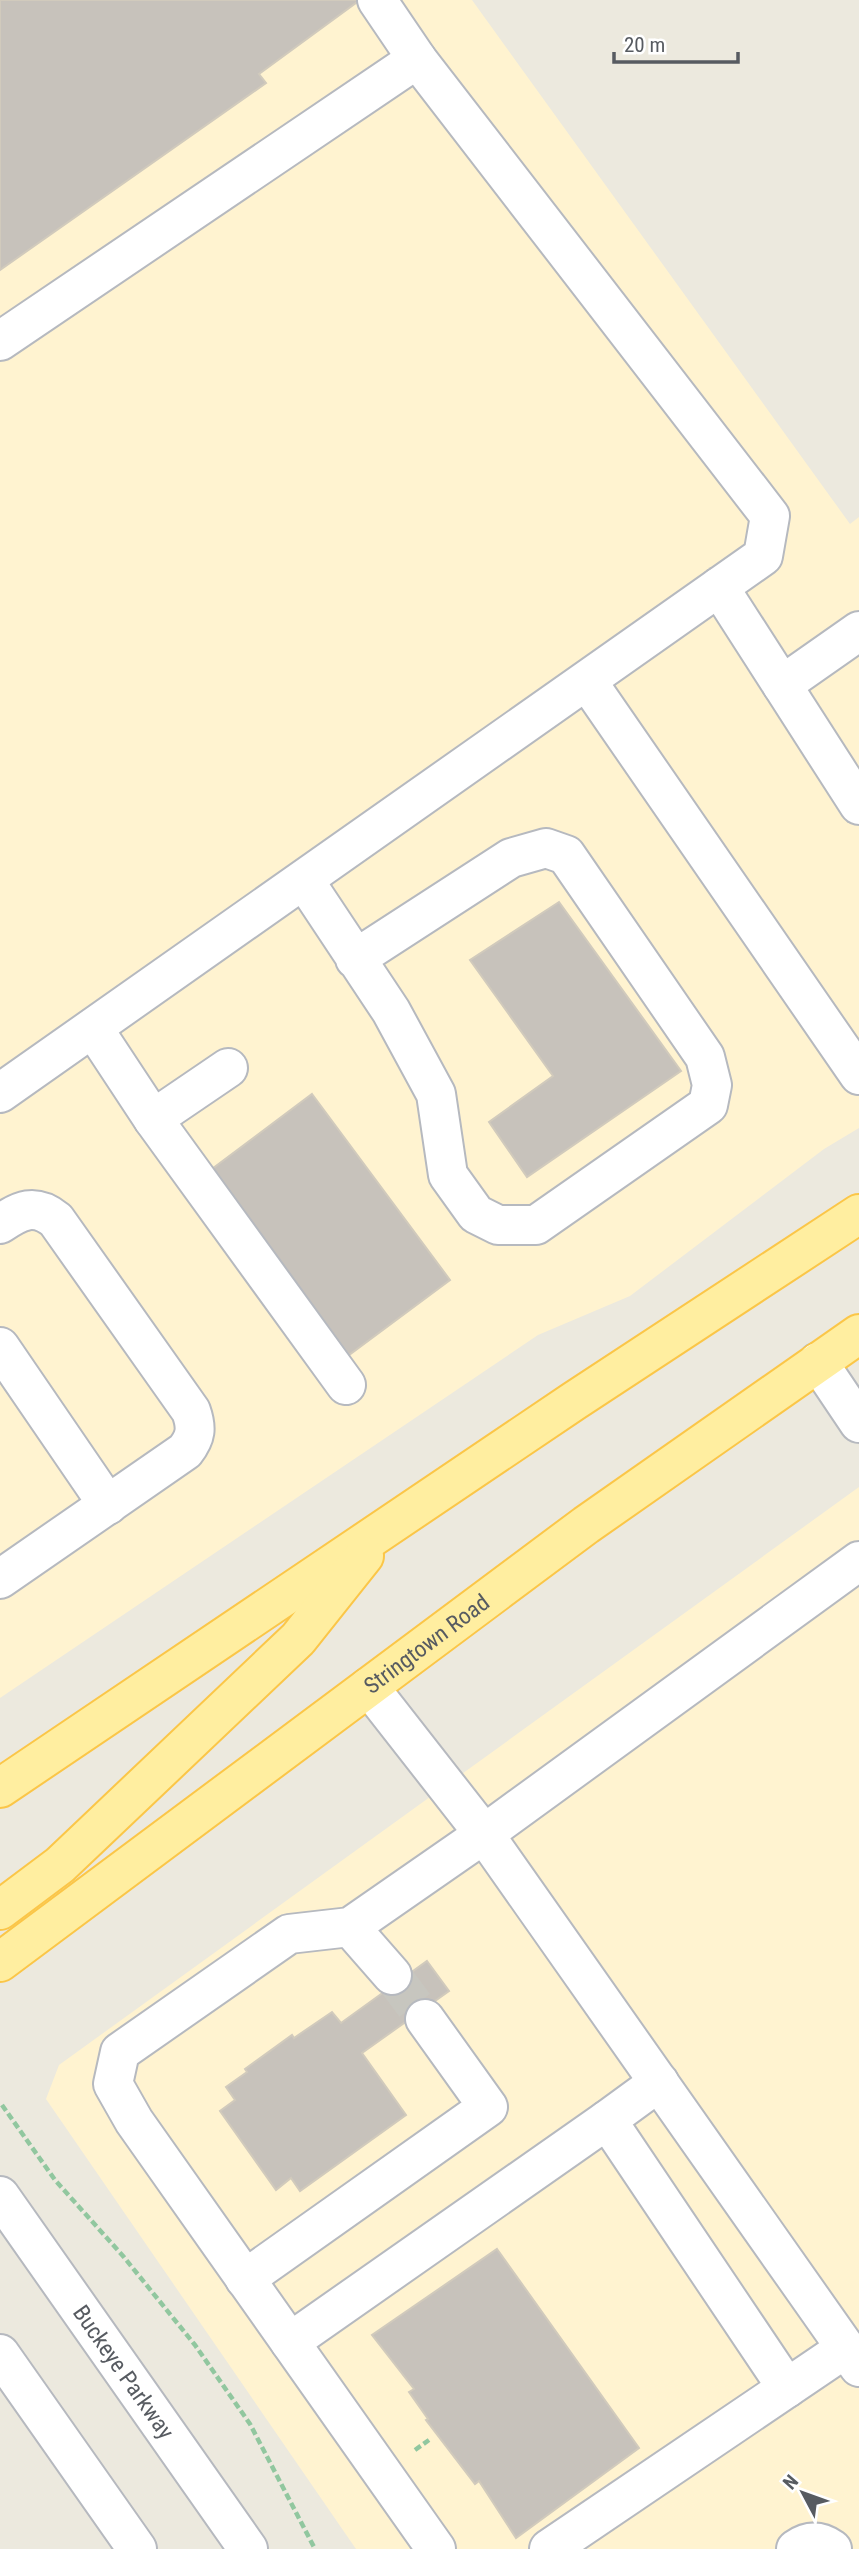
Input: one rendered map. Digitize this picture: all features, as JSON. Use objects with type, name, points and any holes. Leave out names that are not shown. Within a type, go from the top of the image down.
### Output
[{"type":"main road","points":[[0,1788],[859,1214]]},
{"type":"main road","name":"Stringtown Road","points":[[0,1962],[586,1525],[859,1334]]},
{"type":"main road","points":[[0,1910],[60,1865],[298,1639],[387,1527]]},
{"type":"street","points":[[0,1093],[763,556],[770,516],[417,59],[377,0]]},
{"type":"street","points":[[0,341],[417,59]]},
{"type":"street","points":[[719,587],[859,805]]},
{"type":"street","points":[[782,685],[859,631]]},
{"type":"street","points":[[587,681],[859,1075]]},
{"type":"street","points":[[304,880],[355,959],[391,1011],[436,1094],[448,1175],[476,1214],[498,1225],[536,1225],[708,1105],[712,1085],[705,1057],[566,855],[546,848],[511,858],[355,959]]},
{"type":"street","points":[[93,1028],[153,1119],[346,1385]]},
{"type":"street","points":[[153,1119],[228,1068]]},
{"type":"street","points":[[0,1224],[18,1212],[32,1208],[46,1212],[56,1220],[191,1411],[196,1425],[194,1439],[185,1451],[0,1579]]},
{"type":"street","points":[[0,1347],[108,1504]]},
{"type":"street","points":[[818,1363],[859,1423]]},
{"type":"street","points":[[436,2549],[134,2121],[113,2084],[120,2052],[289,1934],[350,1927],[484,1834],[859,1561]]},
{"type":"street","points":[[369,1687],[484,1834],[852,2357],[787,2388],[549,2549]]},
{"type":"street","points":[[350,1927],[392,1975]]},
{"type":"street","points":[[245,2278],[488,2108],[425,2019]]},
{"type":"street","points":[[290,2342],[659,2082]]},
{"type":"street","points":[[607,2120],[787,2388]]},
{"type":"street","name":"Buckeye Parkway","points":[[0,2196],[248,2549]]},
{"type":"street","points":[[0,2354],[137,2549]]},
{"type":"street","points":[[796,2549],[806,2542],[821,2542],[832,2549]]},
{"type":"path","points":[[2,2105],[55,2180],[124,2256],[195,2345],[250,2424],[315,2549]]},
{"type":"shaded area","points":[[0,0],[472,0],[850,524],[859,517],[859,1128],[824,1149],[630,1296],[538,1335],[0,1698]]},
{"type":"shaded area","points":[[859,1487],[859,2549],[356,2549],[46,2099],[59,2065]]},
{"type":"building","points":[[0,0],[360,0],[259,74],[266,83],[0,270]]},
{"type":"building","points":[[559,902],[681,1071],[527,1177],[489,1122],[553,1076],[470,960]]},
{"type":"building","points":[[312,1094],[450,1280],[349,1355],[212,1169]]},
{"type":"building","points":[[427,1961],[449,1991],[362,2053],[406,2115],[300,2191],[291,2178],[276,2190],[220,2111],[235,2100],[226,2087],[247,2072],[245,2069],[292,2035],[294,2038],[332,2012],[341,2023]]},
{"type":"building","points":[[497,2249],[639,2448],[516,2538],[479,2481],[475,2484],[426,2420],[428,2419],[409,2392],[414,2389],[372,2335]]},
{"type":"tunnel","points":[[392,1975],[425,2019]]}]
